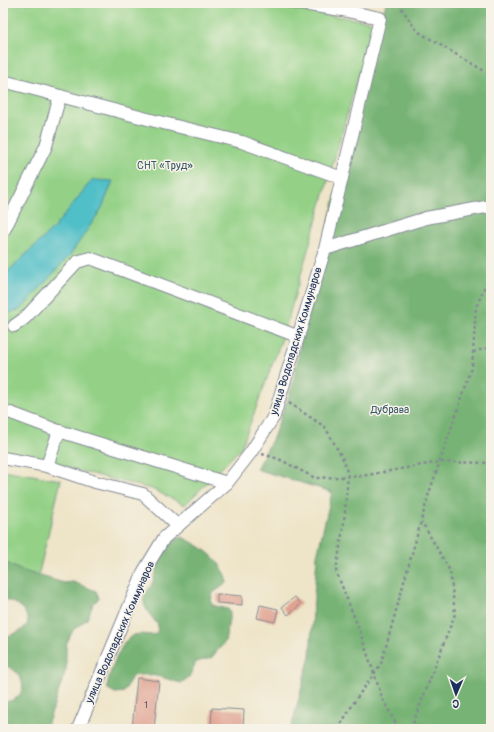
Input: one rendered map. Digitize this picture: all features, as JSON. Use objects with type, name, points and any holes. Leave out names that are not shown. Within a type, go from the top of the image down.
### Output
[{"type":"street","name":"улица Водопадских Коммунаров","points":[[78,729],[144,571],[164,538],[227,483],[251,452],[274,416],[297,336],[325,249],[380,18],[342,10],[295,3]]},
{"type":"street","points":[[3,81],[242,142],[342,178]]},
{"type":"street","points":[[4,230],[46,146],[60,96]]},
{"type":"street","points":[[325,249],[426,218],[491,206]]},
{"type":"street","points":[[14,326],[25,318],[77,262],[90,258],[297,336]]},
{"type":"street","points":[[11,413],[59,431],[227,483]]},
{"type":"street","points":[[47,466],[59,431]]},
{"type":"street","points":[[3,458],[47,466],[95,482],[143,494],[178,526]]},
{"type":"path","points":[[398,3],[417,31],[491,75]]},
{"type":"path","points":[[338,729],[374,674],[383,657],[439,462],[472,368],[476,308],[491,273]]},
{"type":"path","points":[[473,352],[491,347]]},
{"type":"path","points":[[287,401],[325,427],[344,461],[348,476],[344,522],[336,571],[360,632],[383,700],[399,729]]},
{"type":"path","points":[[251,452],[280,459],[315,478],[348,476],[439,462],[491,463]]},
{"type":"path","points":[[411,729],[455,614],[450,571],[421,522]]},
{"type":"green space","name":"СНТ «Труд»","points":[[3,3],[254,3],[374,22],[283,336],[241,448],[185,505],[152,489],[3,452]]},
{"type":"green space","name":"Дубрава","points":[[386,3],[491,3],[491,729],[291,729],[310,656],[317,556],[332,492],[256,469],[273,438],[292,387],[312,286]]},
{"type":"green space","points":[[3,470],[61,480],[36,585],[3,580]]},
{"type":"green space","points":[[182,537],[197,545],[210,555],[221,567],[225,575],[227,583],[213,593],[211,601],[212,605],[228,609],[230,613],[225,642],[211,658],[196,662],[189,677],[181,683],[157,676],[132,676],[124,692],[115,693],[108,689],[108,684],[114,662],[122,647],[131,636],[141,634],[153,635],[157,633],[158,625],[146,609],[144,601],[145,594],[152,584],[162,556],[170,544]]},
{"type":"green space","points":[[3,561],[20,570],[64,583],[73,582],[96,591],[99,598],[93,604],[87,619],[73,630],[66,645],[66,669],[46,729],[3,729],[3,702],[18,697],[22,685],[21,679],[17,673],[11,668],[3,665],[3,639],[22,630],[28,623],[26,614],[17,604],[3,599]]},
{"type":"water","points":[[92,180],[113,181],[102,208],[70,255],[21,309],[3,315],[3,276],[53,229]]},
{"type":"building","points":[[217,594],[242,596],[242,605],[217,603]]},
{"type":"building","points":[[295,597],[301,604],[288,615],[282,607]]},
{"type":"building","points":[[260,605],[278,609],[275,622],[257,618]]},
{"type":"building","points":[[137,678],[159,681],[154,729],[132,729]]},
{"type":"building","points":[[212,708],[244,710],[243,729],[211,729]]}]
